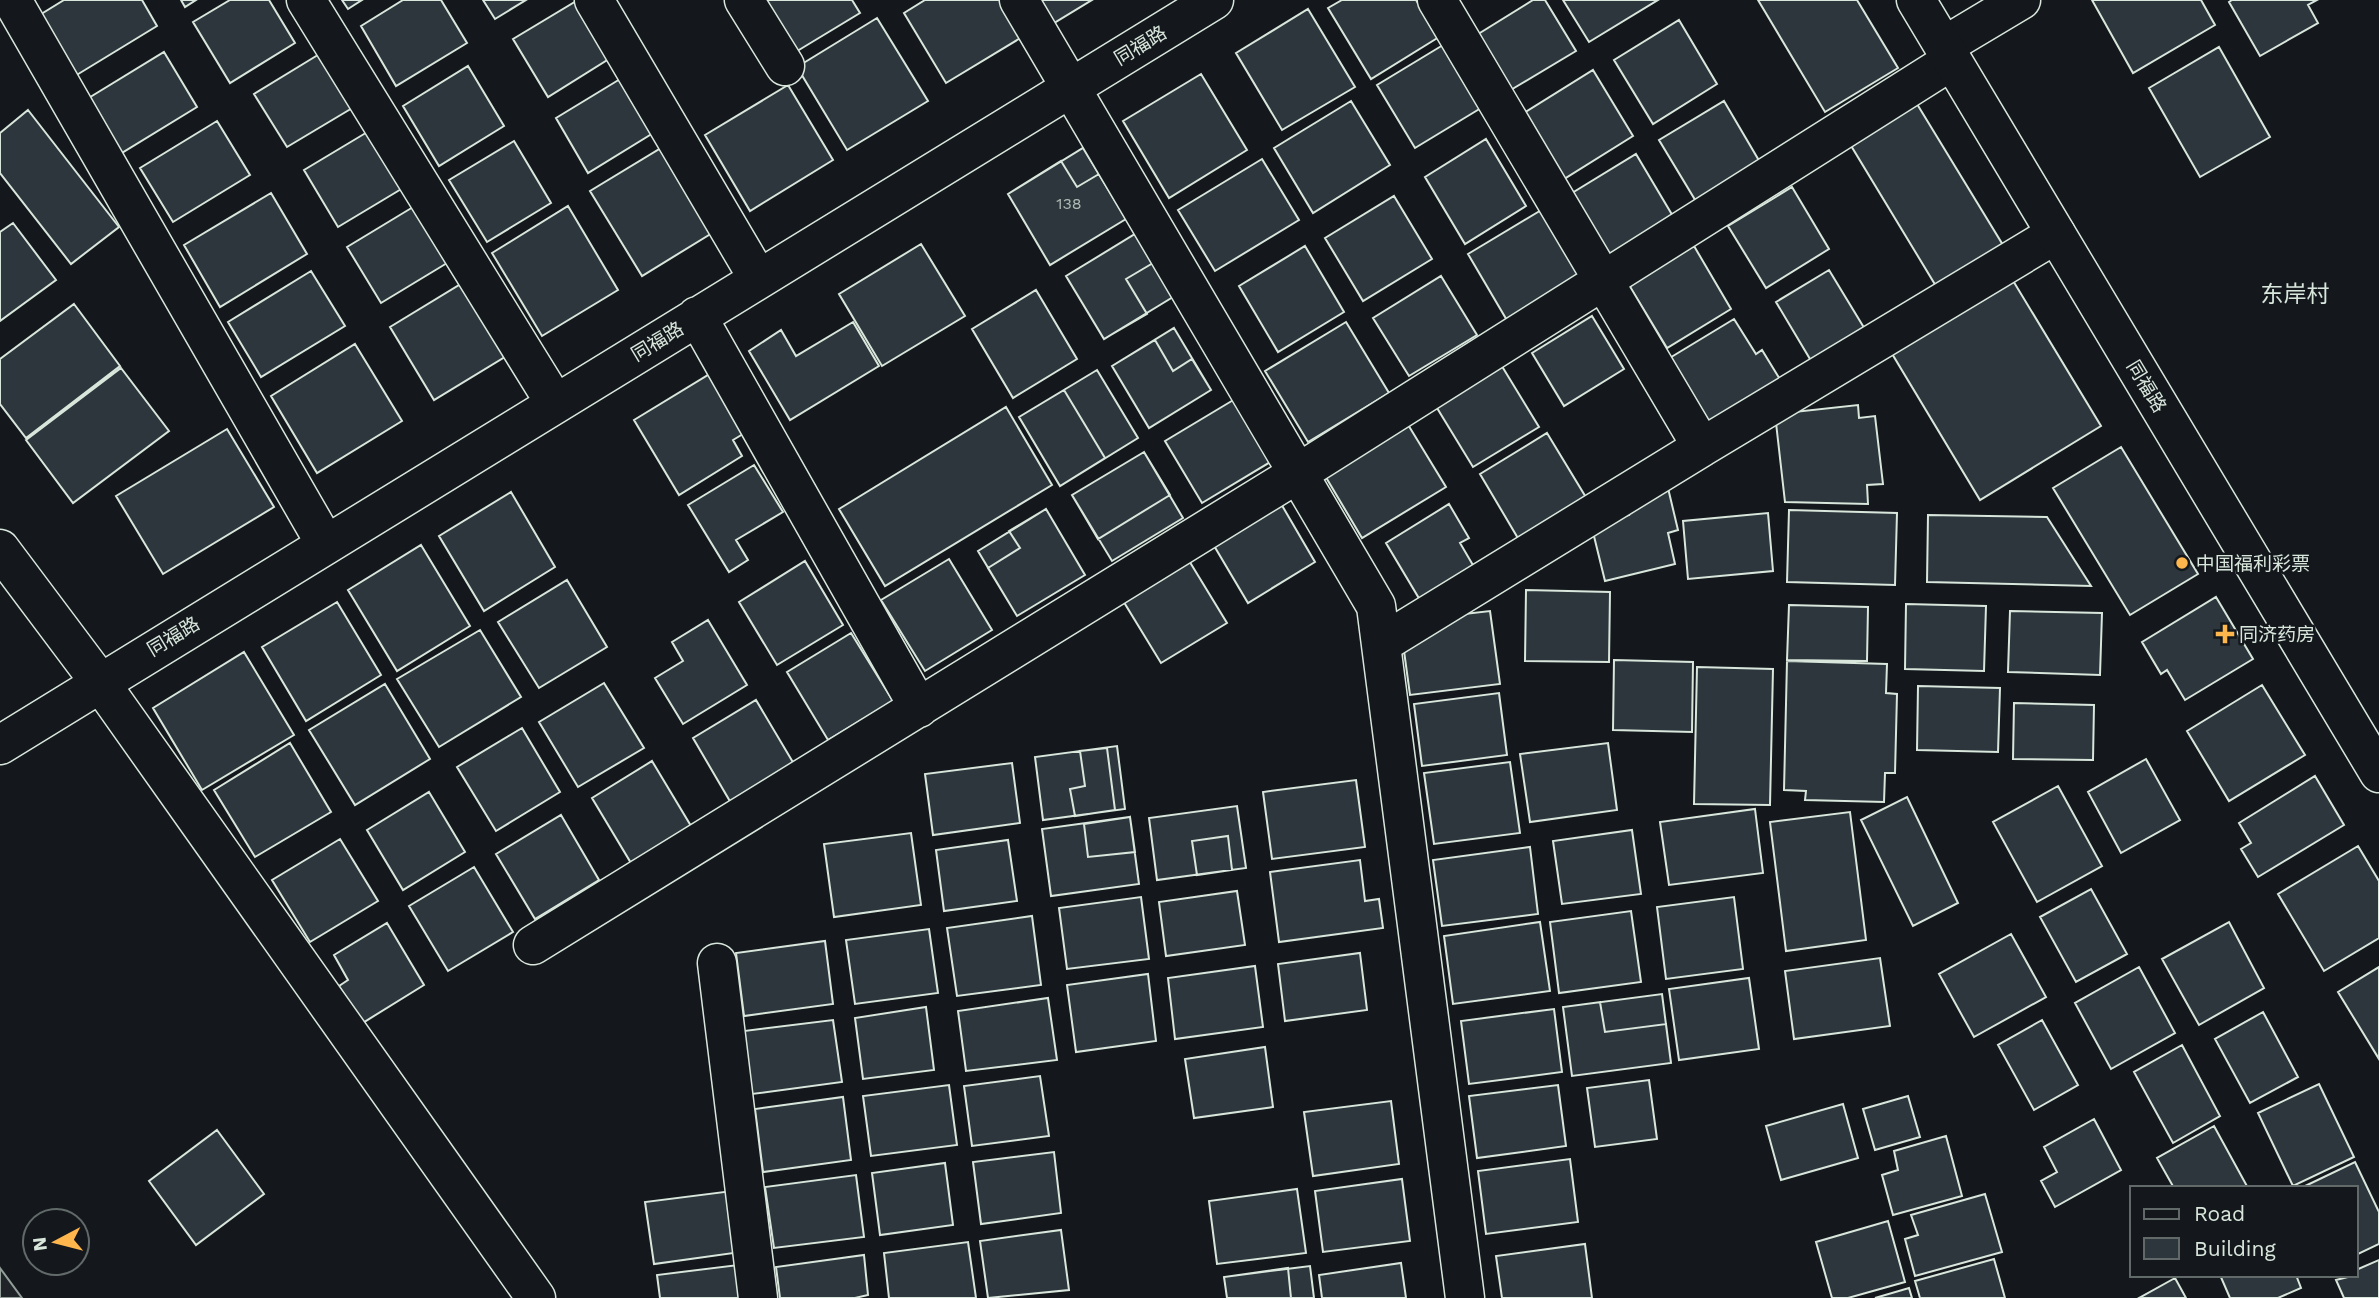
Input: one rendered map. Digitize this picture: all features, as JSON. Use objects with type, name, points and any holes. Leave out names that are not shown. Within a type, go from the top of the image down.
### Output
[{"type":"street","points":[[12,0],[325,544]]},
{"type":"street","points":[[306,0],[555,403]]},
{"type":"street","points":[[594,0],[758,278]]},
{"type":"street","points":[[744,0],[785,66]]},
{"type":"street","points":[[1019,0],[1377,606],[1465,1298]]},
{"type":"street","name":"同福路","points":[[0,744],[1214,0]]},
{"type":"street","points":[[1437,0],[1702,447]]},
{"type":"street","name":"同福路","points":[[1916,0],[2378,769]]},
{"type":"street","points":[[533,945],[1300,472],[1604,281],[1947,54],[2021,0]]},
{"type":"street","points":[[1381,644],[2056,234]]},
{"type":"street","points":[[696,316],[919,708]]},
{"type":"street","points":[[0,549],[99,681],[536,1298]]},
{"type":"street","points":[[717,963],[758,1298]]},
{"type":"shaded area","points":[[0,1268],[22,1298],[0,1298]]},
{"type":"building","points":[[64,0],[142,0],[157,26],[75,76],[38,16]]},
{"type":"building","points":[[181,0],[196,0],[185,7]]},
{"type":"building","points":[[230,0],[269,0],[295,43],[230,83],[193,22]]},
{"type":"building","points":[[342,0],[362,0],[348,9]]},
{"type":"building","points":[[403,0],[441,0],[467,43],[396,86],[361,26]]},
{"type":"building","points":[[483,0],[526,0],[495,19]]},
{"type":"building","points":[[578,0],[620,52],[548,97],[513,39]]},
{"type":"building","points":[[755,0],[852,0],[860,13],[789,56]]},
{"type":"building","points":[[925,0],[1013,0],[1032,31],[946,83],[904,13]]},
{"type":"building","points":[[1041,0],[1092,0],[1054,23]]},
{"type":"building","points":[[1342,0],[1416,0],[1439,37],[1371,79],[1328,8]]},
{"type":"building","points":[[1533,0],[1545,0],[1576,51],[1509,91],[1475,36]]},
{"type":"building","points":[[1563,0],[1658,0],[1589,42]]},
{"type":"building","points":[[1758,0],[1857,0],[1898,68],[1825,112]]},
{"type":"building","points":[[2092,0],[2201,0],[2215,25],[2133,73]]},
{"type":"building","points":[[2317,0],[2308,5],[2318,23],[2260,56],[2229,2]]},
{"type":"building","points":[[1308,9],[1355,87],[1282,130],[1236,53]]},
{"type":"building","points":[[877,18],[928,101],[847,150],[797,67]]},
{"type":"building","points":[[1679,20],[1717,84],[1653,124],[1614,60]]},
{"type":"building","points":[[1443,45],[1481,108],[1415,148],[1377,85]]},
{"type":"building","points":[[2219,47],[2270,137],[2200,177],[2149,88]]},
{"type":"building","points":[[326,50],[359,104],[287,147],[254,94]]},
{"type":"building","points":[[164,52],[197,107],[120,154],[87,99]]},
{"type":"building","points":[[468,66],[504,126],[439,166],[403,106]]},
{"type":"building","points":[[1593,70],[1633,136],[1564,179],[1524,113]]},
{"type":"building","points":[[630,73],[663,127],[588,173],[556,118]]},
{"type":"building","points":[[1201,74],[1247,150],[1169,198],[1123,121]]},
{"type":"building","points":[[788,85],[833,160],[750,211],[705,135]]},
{"type":"building","points":[[1351,101],[1390,165],[1313,213],[1274,148]]},
{"type":"building","points":[[1724,101],[1761,164],[1697,203],[1659,140]]},
{"type":"building","points":[[1917,104],[2006,250],[1939,291],[1850,144]]},
{"type":"building","points":[[28,110],[119,227],[71,264],[0,173],[0,133]]},
{"type":"building","points":[[217,121],[250,175],[173,222],[140,168]]},
{"type":"building","points":[[369,131],[403,188],[338,227],[304,170]]},
{"type":"building","points":[[1486,139],[1526,206],[1465,244],[1425,177]]},
{"type":"building","points":[[514,141],[551,203],[487,242],[449,180]]},
{"type":"building","points":[[671,142],[722,227],[642,276],[590,191]]},
{"type":"building","points":[[1083,148],[1126,219],[1050,265],[1008,194]]},
{"type":"building","points":[[1636,154],[1674,218],[1610,257],[1572,193]]},
{"type":"building","points":[[1262,159],[1299,220],[1215,271],[1178,210]]},
{"type":"building","points":[[1061,161],[1077,187],[1099,174],[1126,219],[1050,265],[1008,194]]},
{"type":"building","points":[[1792,187],[1829,249],[1766,288],[1728,226]]},
{"type":"building","points":[[271,193],[307,254],[220,307],[184,245]]},
{"type":"building","points":[[1394,196],[1432,259],[1363,301],[1325,238]]},
{"type":"building","points":[[423,201],[457,257],[381,303],[347,247]]},
{"type":"building","points":[[568,206],[618,290],[542,336],[492,253]]},
{"type":"building","points":[[1543,209],[1583,276],[1508,322],[1468,254]]},
{"type":"building","points":[[13,223],[56,280],[0,321],[0,232]]},
{"type":"building","points":[[1135,234],[1153,263],[1126,279],[1147,314],[1104,339],[1066,276]]},
{"type":"building","points":[[1135,234],[1173,297],[1104,339],[1066,276]]},
{"type":"building","points":[[921,244],[965,316],[882,366],[839,294]]},
{"type":"building","points":[[1305,246],[1344,312],[1278,352],[1239,286]]},
{"type":"building","points":[[1694,246],[1731,309],[1667,348],[1629,285]]},
{"type":"building","points":[[1829,270],[1866,331],[1813,364],[1776,302]]},
{"type":"building","points":[[311,271],[345,326],[261,377],[228,322]]},
{"type":"building","points":[[474,276],[518,349],[434,400],[390,327]]},
{"type":"building","points":[[1441,276],[1477,335],[1409,376],[1373,318]]},
{"type":"building","points":[[2012,279],[2101,426],[1980,500],[1891,352]]},
{"type":"building","points":[[1036,290],[1077,359],[1013,398],[972,329]]},
{"type":"building","points":[[74,304],[120,366],[26,438],[0,404],[0,359]]},
{"type":"building","points":[[1592,316],[1624,369],[1564,406],[1532,353]]},
{"type":"building","points":[[1734,319],[1756,354],[1762,350],[1784,386],[1711,430],[1668,359]]},
{"type":"building","points":[[853,322],[879,366],[790,420],[749,351],[781,330],[796,356]]},
{"type":"building","points":[[1346,322],[1389,393],[1308,442],[1265,371]]},
{"type":"building","points":[[1174,328],[1211,390],[1149,428],[1112,366]]},
{"type":"building","points":[[1155,340],[1173,371],[1192,359],[1211,390],[1149,428],[1112,366]]},
{"type":"building","points":[[355,344],[402,421],[317,473],[271,396]]},
{"type":"building","points":[[1500,363],[1539,427],[1473,467],[1434,403]]},
{"type":"building","points":[[121,368],[169,431],[73,503],[26,440]]},
{"type":"building","points":[[1097,370],[1138,438],[1060,486],[1019,417]]},
{"type":"building","points":[[713,372],[748,431],[733,440],[742,456],[679,495],[634,420]]},
{"type":"building","points":[[1064,390],[1105,458],[1060,486],[1019,417]]},
{"type":"building","points":[[1240,396],[1277,458],[1202,503],[1165,441]]},
{"type":"building","points":[[1858,405],[1859,418],[1875,416],[1883,484],[1867,485],[1868,504],[1785,502],[1775,414]]},
{"type":"building","points":[[1006,407],[1052,485],[885,586],[839,509]]},
{"type":"building","points":[[1407,423],[1446,487],[1362,538],[1324,474]]},
{"type":"building","points":[[227,429],[274,507],[163,574],[116,496]]},
{"type":"building","points":[[1547,433],[1590,504],[1522,545],[1480,474]]},
{"type":"building","points":[[2121,447],[2198,574],[2130,615],[2053,488]]},
{"type":"building","points":[[1144,452],[1170,495],[1098,539],[1072,495]]},
{"type":"building","points":[[1144,452],[1183,518],[1112,561],[1072,495]]},
{"type":"building","points":[[754,465],[783,512],[736,540],[748,560],[729,572],[688,505]]},
{"type":"building","points":[[1668,488],[1678,530],[1668,533],[1675,564],[1605,581],[1591,524],[1629,515],[1624,499]]},
{"type":"building","points":[[511,492],[555,567],[484,611],[439,536]]},
{"type":"building","points":[[1280,502],[1315,562],[1248,603],[1213,544]]},
{"type":"building","points":[[1449,504],[1469,538],[1460,543],[1477,572],[1423,605],[1386,543]]},
{"type":"building","points":[[1046,509],[1085,575],[1017,616],[988,568],[1020,548],[1009,531]]},
{"type":"building","points":[[1046,509],[1085,575],[1017,616],[978,551]]},
{"type":"building","points":[[1789,510],[1897,513],[1895,585],[1787,582]]},
{"type":"building","points":[[1768,513],[1773,571],[1688,579],[1683,521]]},
{"type":"building","points":[[1928,515],[2047,517],[2091,586],[1927,582]]},
{"type":"building","points":[[421,545],[470,626],[397,671],[348,590]]},
{"type":"building","points":[[949,559],[992,630],[925,671],[881,600]]},
{"type":"building","points":[[1188,559],[1227,623],[1161,663],[1122,599]]},
{"type":"building","points":[[805,561],[843,625],[777,665],[739,602]]},
{"type":"building","points":[[567,580],[607,647],[539,688],[498,622]]},
{"type":"building","points":[[1526,590],[1610,592],[1609,662],[1525,661]]},
{"type":"building","points":[[2216,597],[2253,659],[2185,700],[2167,670],[2161,674],[2142,642]]},
{"type":"building","points":[[337,602],[381,675],[306,721],[262,647]]},
{"type":"building","points":[[1906,604],[1986,606],[1984,671],[1905,669]]},
{"type":"building","points":[[1789,605],[1868,607],[1867,661],[1787,660]]},
{"type":"building","points":[[1490,611],[1500,684],[1410,695],[1404,651],[1447,616]]},
{"type":"building","points":[[2010,611],[2102,613],[2100,675],[2008,672]]},
{"type":"building","points":[[708,620],[747,685],[683,724],[655,678],[683,661],[672,642]]},
{"type":"building","points":[[480,630],[521,697],[439,747],[397,679]]},
{"type":"building","points":[[851,633],[893,701],[828,740],[787,672]]},
{"type":"building","points":[[244,652],[294,735],[202,790],[153,708]]},
{"type":"building","points":[[1614,660],[1693,662],[1692,732],[1613,730]]},
{"type":"building","points":[[1787,661],[1887,664],[1886,693],[1897,694],[1895,773],[1885,773],[1884,802],[1805,800],[1806,791],[1784,790]]},
{"type":"building","points":[[1697,667],[1773,669],[1770,805],[1694,804]]},
{"type":"building","points":[[604,683],[644,748],[578,787],[539,722]]},
{"type":"building","points":[[385,684],[430,759],[355,805],[309,730]]},
{"type":"building","points":[[2262,685],[2305,755],[2229,801],[2187,731]]},
{"type":"building","points":[[1918,686],[2000,688],[1998,752],[1917,750]]},
{"type":"building","points":[[1499,693],[1507,755],[1422,766],[1414,704]]},
{"type":"building","points":[[756,700],[794,764],[731,803],[693,738]]},
{"type":"building","points":[[2014,703],[2094,705],[2093,760],[2013,759]]},
{"type":"building","points":[[522,728],[560,792],[496,831],[457,767]]},
{"type":"building","points":[[290,743],[331,812],[255,857],[214,790]]},
{"type":"building","points":[[1608,743],[1617,810],[1530,822],[1520,754]]},
{"type":"building","points":[[1117,746],[1125,809],[1043,820],[1035,757]]},
{"type":"building","points":[[1107,748],[1115,810],[1075,816],[1070,789],[1085,786],[1080,751]]},
{"type":"building","points":[[2146,759],[2180,820],[2121,853],[2088,792]]},
{"type":"building","points":[[652,761],[691,826],[631,863],[592,798]]},
{"type":"building","points":[[1510,762],[1520,833],[1434,844],[1424,773]]},
{"type":"building","points":[[1012,763],[1020,823],[933,835],[925,774]]},
{"type":"building","points":[[2315,776],[2344,825],[2258,877],[2241,849],[2251,843],[2239,823]]},
{"type":"building","points":[[1356,780],[1365,847],[1272,859],[1263,792]]},
{"type":"building","points":[[2058,786],[2102,866],[2037,902],[1993,822]]},
{"type":"building","points":[[429,792],[465,852],[403,890],[367,830]]},
{"type":"building","points":[[1907,797],[1958,903],[1913,926],[1861,820]]},
{"type":"building","points":[[1237,806],[1246,868],[1157,880],[1149,818]]},
{"type":"building","points":[[1755,809],[1763,873],[1669,885],[1660,822]]},
{"type":"building","points":[[1850,812],[1866,940],[1786,951],[1770,822]]},
{"type":"building","points":[[561,815],[599,880],[535,919],[496,854]]},
{"type":"building","points":[[1130,817],[1135,852],[1088,857],[1084,824]]},
{"type":"building","points":[[1130,817],[1139,884],[1051,896],[1042,829]]},
{"type":"building","points":[[1632,830],[1641,894],[1562,904],[1553,841]]},
{"type":"building","points":[[911,833],[921,905],[834,917],[824,844]]},
{"type":"building","points":[[1228,836],[1232,870],[1197,875],[1192,841]]},
{"type":"building","points":[[340,839],[378,901],[310,942],[272,880]]},
{"type":"building","points":[[1008,840],[1017,901],[944,911],[936,850]]},
{"type":"building","points":[[2358,846],[2379,881],[2379,938],[2324,971],[2278,894]]},
{"type":"building","points":[[1530,847],[1538,914],[1442,926],[1433,860]]},
{"type":"building","points":[[1360,860],[1365,901],[1379,899],[1383,928],[1279,942],[1270,872]]},
{"type":"building","points":[[474,867],[513,932],[448,971],[409,906]]},
{"type":"building","points":[[2091,889],[2127,954],[2076,982],[2040,917]]},
{"type":"building","points":[[1237,891],[1245,945],[1166,956],[1159,902]]},
{"type":"building","points":[[1141,897],[1149,959],[1067,969],[1059,908]]},
{"type":"building","points":[[1734,897],[1743,969],[1666,979],[1657,907]]},
{"type":"building","points":[[1631,911],[1641,982],[1559,993],[1550,922]]},
{"type":"building","points":[[1032,916],[1041,985],[957,996],[947,928]]},
{"type":"building","points":[[1540,922],[1550,991],[1453,1004],[1444,936]]},
{"type":"building","points":[[2229,922],[2264,988],[2199,1025],[2162,959]]},
{"type":"building","points":[[387,923],[424,985],[361,1024],[339,986],[348,980],[334,955]]},
{"type":"building","points":[[929,929],[938,993],[855,1004],[846,940]]},
{"type":"building","points":[[2011,934],[2046,997],[1974,1037],[1939,974]]},
{"type":"building","points":[[825,941],[833,1004],[744,1016],[736,953]]},
{"type":"building","points":[[1360,953],[1367,1010],[1285,1021],[1278,964]]},
{"type":"building","points":[[1880,958],[1890,1026],[1794,1039],[1785,971]]},
{"type":"building","points":[[1255,966],[1263,1027],[1175,1039],[1168,978]]},
{"type":"building","points":[[2139,967],[2175,1033],[2111,1069],[2075,1003]]},
{"type":"building","points":[[2379,967],[2379,1059],[2338,992]]},
{"type":"building","points":[[1148,974],[1156,1041],[1076,1052],[1067,985]]},
{"type":"building","points":[[1749,978],[1759,1049],[1679,1060],[1669,989]]},
{"type":"building","points":[[1662,994],[1671,1063],[1572,1076],[1563,1007]]},
{"type":"building","points":[[1048,998],[1057,1060],[966,1071],[958,1011]]},
{"type":"building","points":[[1600,1002],[1605,1032],[1666,1024],[1671,1063],[1572,1076],[1563,1007]]},
{"type":"building","points":[[926,1007],[934,1070],[863,1079],[855,1018]]},
{"type":"building","points":[[1554,1009],[1562,1072],[1469,1084],[1461,1021]]},
{"type":"building","points":[[2263,1012],[2298,1077],[2250,1103],[2215,1039]]},
{"type":"building","points":[[833,1020],[842,1082],[752,1094],[744,1031]]},
{"type":"building","points":[[2042,1020],[2078,1085],[2034,1110],[1998,1045]]},
{"type":"building","points":[[2182,1045],[2220,1116],[2173,1143],[2134,1072]]},
{"type":"building","points":[[1265,1047],[1273,1107],[1194,1118],[1185,1059]]},
{"type":"building","points":[[1040,1076],[1049,1136],[972,1146],[964,1086]]},
{"type":"building","points":[[1649,1080],[1657,1139],[1595,1147],[1587,1088]]},
{"type":"building","points":[[2319,1084],[2354,1157],[2293,1186],[2258,1113]]},
{"type":"building","points":[[949,1085],[957,1145],[871,1156],[863,1096]]},
{"type":"building","points":[[1558,1085],[1566,1146],[1477,1158],[1469,1096]]},
{"type":"building","points":[[1908,1096],[1920,1137],[1875,1150],[1863,1109]]},
{"type":"building","points":[[843,1097],[851,1160],[763,1172],[755,1109]]},
{"type":"building","points":[[1391,1101],[1399,1164],[1313,1176],[1304,1112]]},
{"type":"building","points":[[1843,1104],[1858,1158],[1781,1180],[1766,1126]]},
{"type":"building","points":[[2094,1119],[2121,1170],[2055,1207],[2041,1181],[2057,1172],[2044,1147]]},
{"type":"building","points":[[2214,1126],[2247,1186],[2173,1186],[2157,1158]]},
{"type":"building","points":[[217,1130],[264,1194],[196,1245],[149,1181]]},
{"type":"building","points":[[1946,1136],[1962,1196],[1893,1215],[1882,1175],[1898,1170],[1894,1151]]},
{"type":"building","points":[[1054,1152],[1061,1213],[981,1224],[973,1162]]},
{"type":"building","points":[[1570,1159],[1578,1222],[1486,1234],[1478,1171]]},
{"type":"building","points":[[2355,1162],[2379,1212],[2379,1244],[2358,1254],[2358,1186],[2305,1186]]},
{"type":"building","points":[[945,1163],[953,1225],[880,1235],[872,1173]]},
{"type":"building","points":[[856,1175],[864,1237],[774,1248],[765,1187]]},
{"type":"building","points":[[1402,1179],[1410,1241],[1323,1252],[1315,1191]]},
{"type":"building","points":[[1297,1189],[1306,1253],[1217,1264],[1209,1201]]},
{"type":"building","points":[[732,1191],[741,1252],[654,1264],[645,1202]]},
{"type":"building","points":[[1985,1194],[2002,1252],[1915,1276],[1905,1239],[1918,1235],[1911,1215]]},
{"type":"building","points":[[1888,1221],[1905,1282],[1848,1298],[1832,1298],[1816,1242]]},
{"type":"building","points":[[1061,1230],[1069,1290],[988,1298],[980,1241]]},
{"type":"building","points":[[968,1242],[976,1298],[889,1298],[884,1253]]},
{"type":"building","points":[[1585,1244],[1592,1298],[1502,1298],[1496,1256]]},
{"type":"building","points":[[864,1255],[868,1295],[855,1298],[780,1298],[776,1267]]},
{"type":"building","points":[[1994,1259],[2005,1298],[1920,1298],[1915,1281]]},
{"type":"building","points":[[2379,1260],[2379,1298],[2344,1298],[2336,1280],[2358,1277],[2358,1269]]},
{"type":"building","points":[[1401,1263],[1406,1298],[1322,1298],[1319,1275]]},
{"type":"building","points":[[738,1265],[743,1298],[660,1298],[657,1275]]},
{"type":"building","points":[[1310,1266],[1314,1298],[1227,1298],[1224,1277]]},
{"type":"building","points":[[1288,1268],[1291,1298],[1227,1298],[1224,1277]]},
{"type":"building","points":[[2221,1277],[2297,1277],[2301,1288],[2278,1298],[2230,1298]]},
{"type":"building","points":[[2175,1278],[2186,1298],[2139,1298]]},
{"type":"building","points":[[1909,1288],[1912,1298],[1875,1298]]},
{"type":"place","name":"中国福利彩票","points":[[2182,563]]},
{"type":"place","name":"同济药房","points":[[2225,634]]},
{"type":"district","name":"东岸村","points":[[2295,294]]}]
